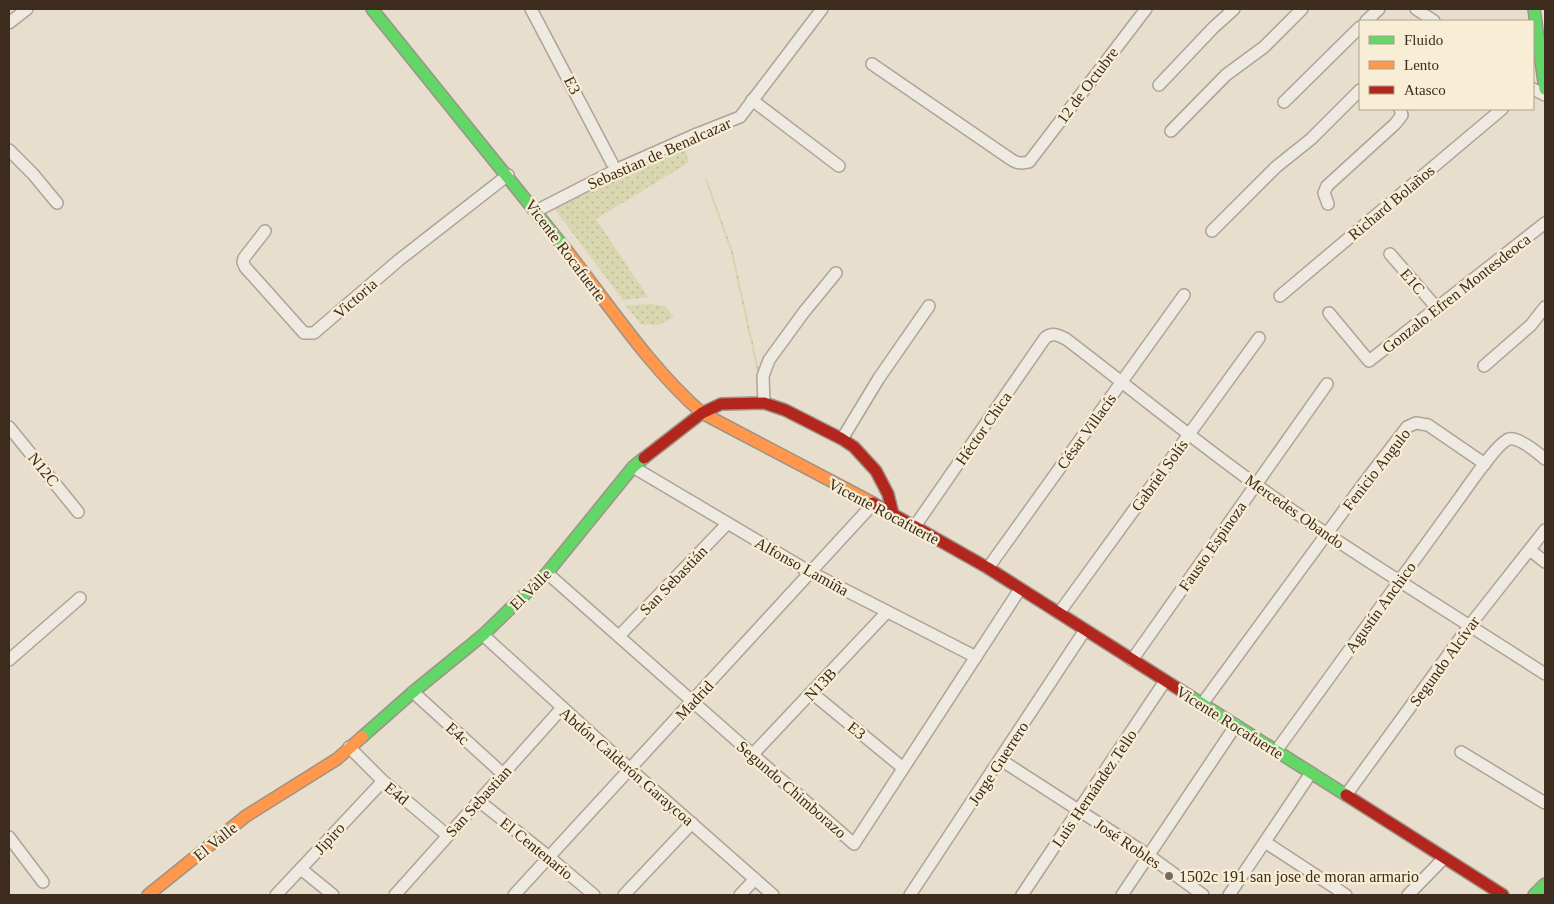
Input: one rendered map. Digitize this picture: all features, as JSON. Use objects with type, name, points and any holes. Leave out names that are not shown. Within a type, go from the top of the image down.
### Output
[{"type":"street","points":[[9,23],[27,9]]},
{"type":"street","name":"Vicente Rocafuerte","points":[[372,9],[508,175],[659,370],[680,394],[702,412],[893,514],[988,568],[1504,895]]},
{"type":"street","name":"E3","points":[[531,9],[612,163]]},
{"type":"street","name":"Sebastian de Benalcazar","points":[[536,211],[620,168],[740,117],[822,9]]},
{"type":"street","name":"12 de Octubre","points":[[872,64],[1016,163],[1029,162],[1146,9]]},
{"type":"street","points":[[1159,84],[1234,9]]},
{"type":"street","points":[[1171,131],[1226,75],[1264,47],[1302,9]]},
{"type":"street","points":[[1367,20],[1379,9]]},
{"type":"street","points":[[1416,9],[1432,20]]},
{"type":"street","points":[[1534,9],[1545,89]]},
{"type":"street","points":[[1284,102],[1359,28]]},
{"type":"street","points":[[1212,231],[1276,167],[1311,139],[1359,91]]},
{"type":"street","points":[[752,100],[839,166]]},
{"type":"street","points":[[1328,204],[1324,193],[1325,189],[1396,124],[1402,115],[1400,110]]},
{"type":"street","name":"Richard Bolaños","points":[[1280,296],[1501,110]]},
{"type":"street","points":[[9,150],[33,174],[56,203]]},
{"type":"street","name":"Victoria","points":[[265,231],[244,258],[245,267],[304,333],[314,333],[399,260],[508,175]]},
{"type":"street","name":"Gonzalo Efren Montesdeoca","points":[[1329,313],[1369,361],[1545,223]]},
{"type":"street","name":"E1C","points":[[1390,254],[1436,307]]},
{"type":"street","points":[[764,403],[764,376],[769,360],[804,312],[836,273]]},
{"type":"street","name":"César Villacís","points":[[988,568],[1184,295]]},
{"type":"street","points":[[842,439],[879,378],[929,306]]},
{"type":"street","points":[[1484,366],[1531,325],[1545,306]]},
{"type":"street","name":"Mercedes Obando","points":[[1055,334],[1066,340],[1255,484],[1398,581],[1545,674]]},
{"type":"street","name":"Héctor Chica","points":[[915,526],[1045,338],[1055,334]]},
{"type":"street","name":"Gabriel Solís","points":[[1059,613],[1259,338]]},
{"type":"street","name":"Fausto Espinoza","points":[[1132,660],[1327,384]]},
{"type":"street","name":"El Valle","points":[[148,895],[246,816],[337,759],[413,692],[483,635],[547,573],[633,468],[668,437],[702,412],[721,404],[764,403],[785,410],[842,439],[861,454],[876,471],[888,494],[893,514]]},
{"type":"street","name":"Fenicio Angulo","points":[[1202,704],[1399,437],[1413,423],[1428,425],[1485,464]]},
{"type":"street","name":"N12C","points":[[9,427],[78,512]]},
{"type":"street","points":[[9,446],[18,438]]},
{"type":"street","name":"Agustín Anchico","points":[[1276,751],[1398,581],[1500,445],[1508,439],[1514,439],[1545,459]]},
{"type":"street","name":"Alfonso Lamiña","points":[[633,468],[810,572],[976,657]]},
{"type":"street","name":"Madrid","points":[[514,895],[873,504]]},
{"type":"street","name":"San Sebastián","points":[[619,636],[726,524]]},
{"type":"street","name":"Segundo Alcívar","points":[[1346,795],[1470,625],[1545,530]]},
{"type":"street","points":[[1530,550],[1545,562]]},
{"type":"street","name":"Segundo Chimborazo","points":[[547,573],[854,844],[1020,589]]},
{"type":"street","points":[[9,660],[80,598]]},
{"type":"street","name":"N13B","points":[[753,754],[887,612]]},
{"type":"street","name":"Jorge Guerrero","points":[[910,895],[1001,760],[1085,630]]},
{"type":"street","name":"Abdón Calderón Garaycoa","points":[[483,635],[630,769],[773,895]]},
{"type":"street","name":"Luis Hernández Tello","points":[[1022,895],[1165,681]]},
{"type":"street","name":"E4c","points":[[413,692],[503,774]]},
{"type":"street","name":"E3","points":[[812,693],[903,768]]},
{"type":"street","name":"San Sebastian","points":[[396,895],[447,835],[562,708]]},
{"type":"street","points":[[1122,895],[1236,725]]},
{"type":"street","name":"E4d","points":[[349,747],[382,782],[447,835]]},
{"type":"street","points":[[1461,752],[1545,803]]},
{"type":"street","name":"José Robles","points":[[1001,760],[1148,855],[1203,895]]},
{"type":"street","points":[[1229,895],[1311,773]]},
{"type":"street","name":"Jipiro","points":[[276,895],[382,782]]},
{"type":"street","name":"El Centenario","points":[[479,801],[594,895]]},
{"type":"street","points":[[624,895],[692,823]]},
{"type":"street","points":[[9,837],[43,882]]},
{"type":"street","points":[[1265,842],[1346,895]]},
{"type":"street","points":[[1408,895],[1444,858]]},
{"type":"street","points":[[301,869],[333,895]]},
{"type":"street","points":[[740,895],[755,879]]},
{"type":"street","points":[[1534,895],[1545,884]]},
{"type":"shaded area","points":[[685,141],[688,163],[596,219],[648,297],[623,300],[553,207],[618,163]]},
{"type":"shaded area","points":[[705,179],[707,179],[733,252],[760,375],[758,376],[731,253]]},
{"type":"shaded area","points":[[651,304],[665,306],[674,317],[658,325],[641,324],[625,305]]},
{"type":"traffic: fast","points":[[372,9],[567,251]]},
{"type":"traffic: fast","points":[[1534,9],[1545,89]]},
{"type":"traffic: fast","points":[[362,737],[413,692],[483,635],[547,573],[633,467],[644,458]]},
{"type":"traffic: fast","points":[[1188,695],[1346,795]]},
{"type":"traffic: fast","points":[[1534,895],[1545,884]]},
{"type":"traffic: slow","points":[[567,251],[648,357],[683,396],[702,413],[873,503]]},
{"type":"traffic: slow","points":[[148,895],[246,816],[337,759],[362,737]]},
{"type":"traffic: jam","points":[[644,458],[702,413],[721,404],[764,403],[785,410],[854,447],[876,471],[888,494],[893,514]]},
{"type":"traffic: jam","points":[[873,503],[988,568],[1188,695]]},
{"type":"traffic: jam","points":[[1346,795],[1503,895]]},
{"type":"place","name":"1502c 191 san jose de moran armario","points":[[1169,876]]}]
